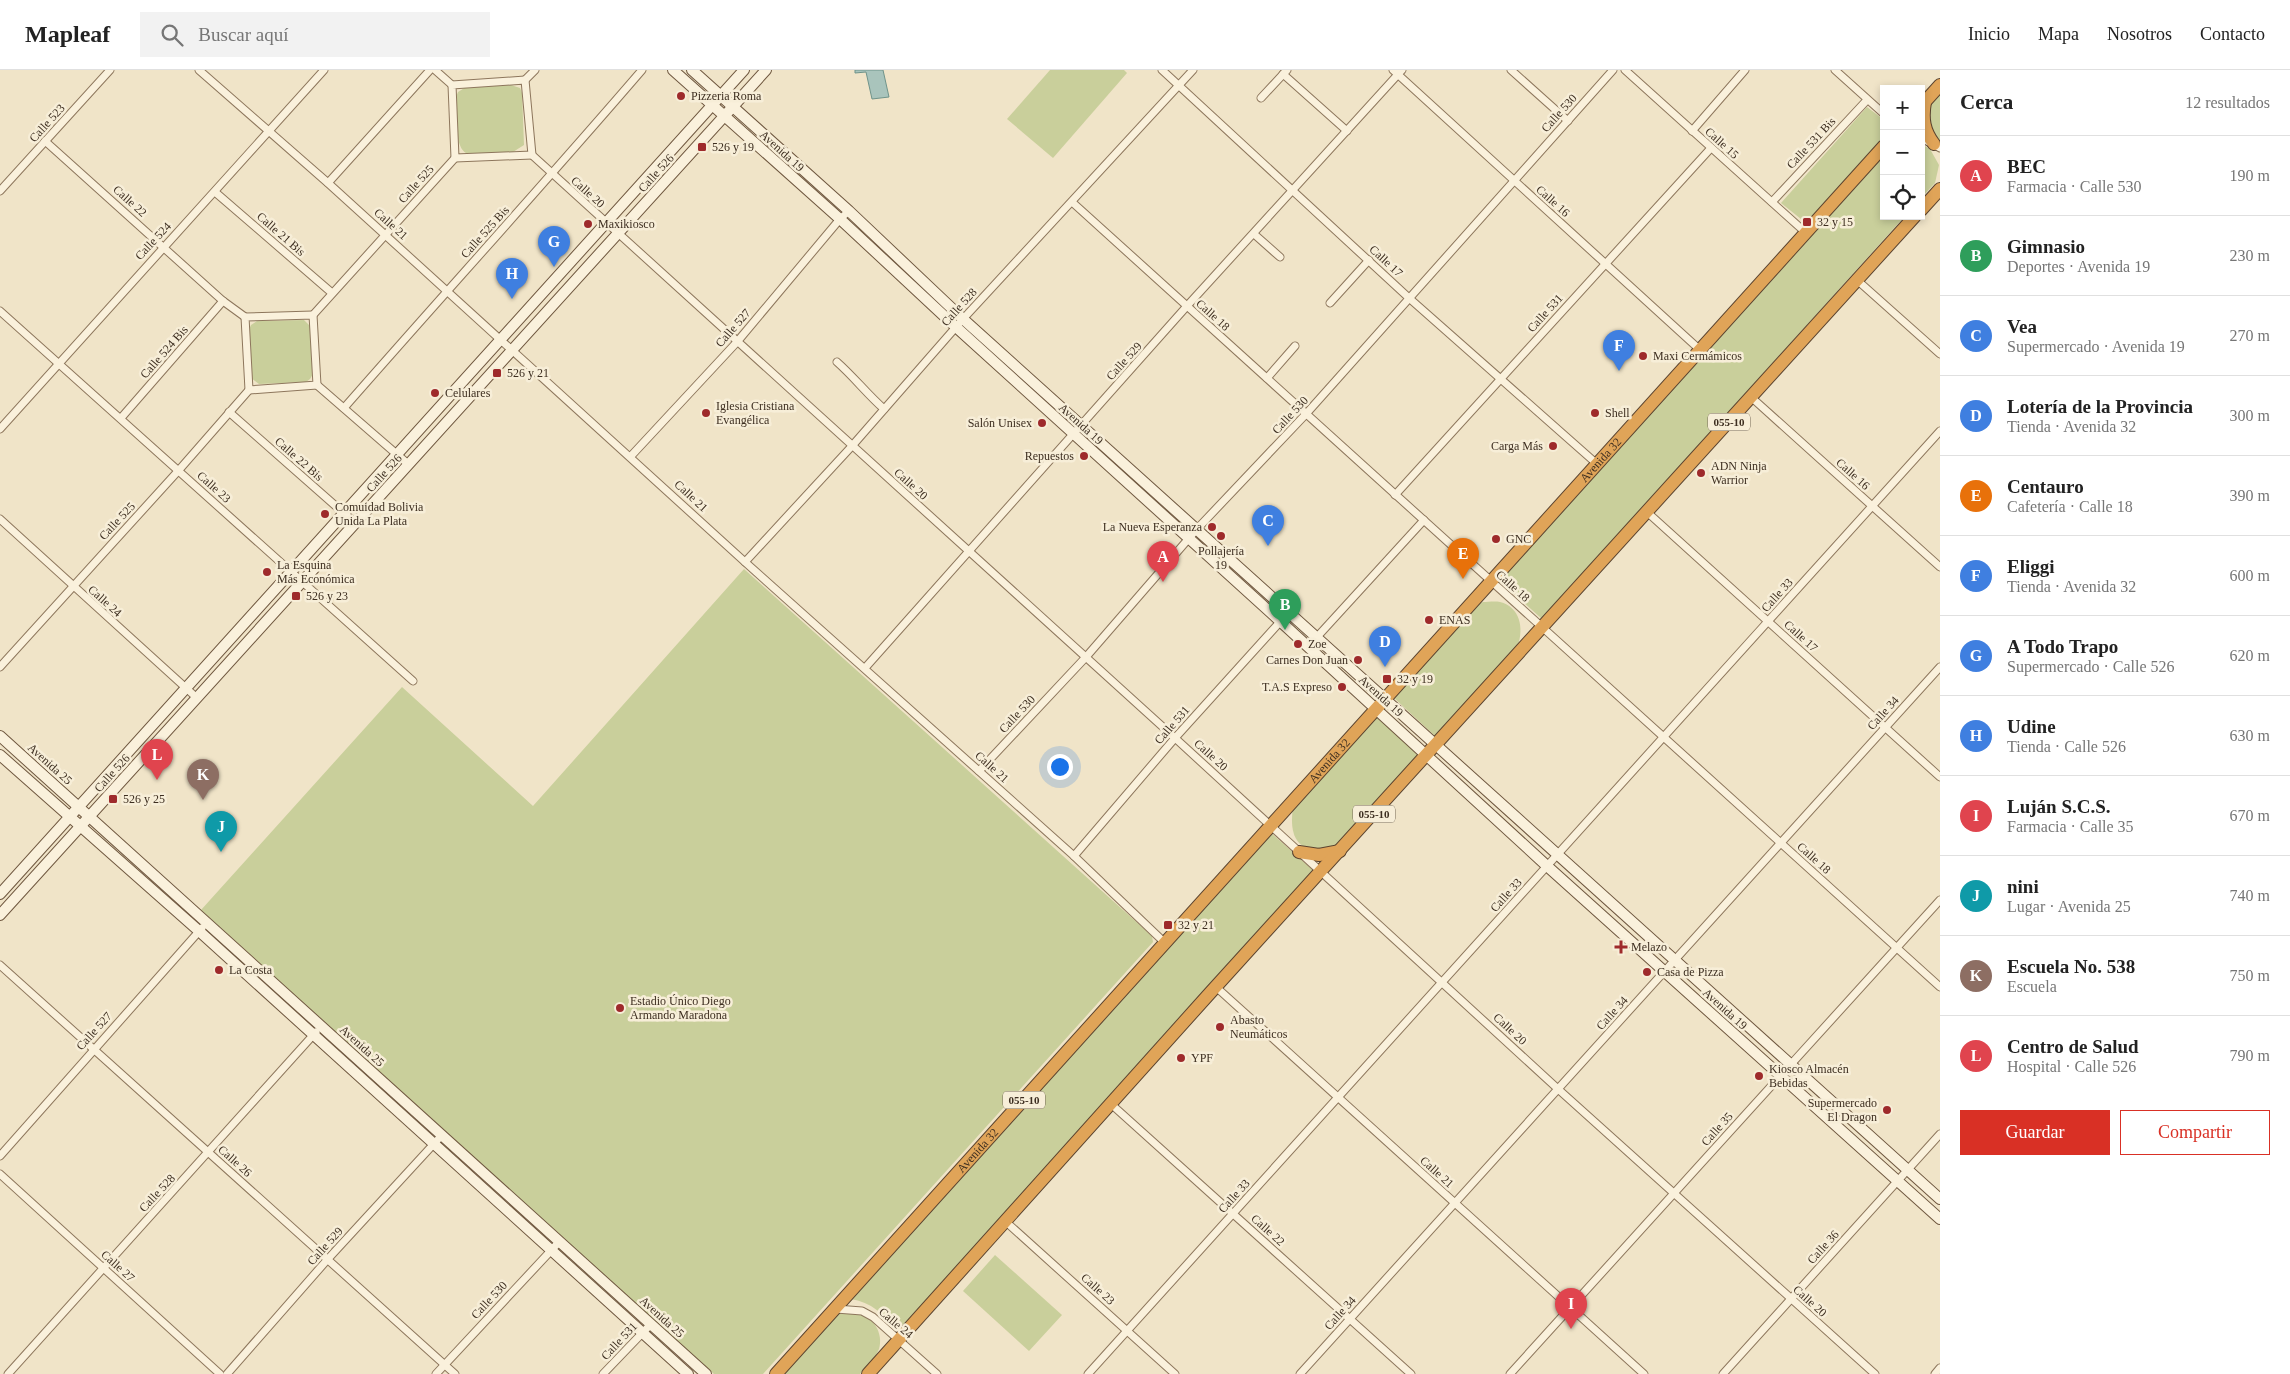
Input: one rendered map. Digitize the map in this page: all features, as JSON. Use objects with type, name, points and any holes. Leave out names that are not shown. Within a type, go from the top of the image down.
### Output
[{"type":"highway","points":[[1925,102],[1940,85]]},
{"type":"highway","points":[[1925,129],[1926,134],[1937,146]]},
{"type":"highway","name":"Avenida 32","points":[[776,1374],[1270,824],[1880,150]]},
{"type":"highway","points":[[1925,206],[1940,189]]},
{"type":"highway","name":"055-10","points":[[868,1374],[1911,220]]},
{"type":"highway","points":[[1299,852],[1319,855],[1341,850]]},
{"type":"main road","name":"Avenida 19","points":[[673,70],[840,218],[956,327],[1280,621],[1557,855],[1940,1199]]},
{"type":"main road","name":"Avenida 19","points":[[692,70],[849,211],[963,319],[1317,637],[1380,704]]},
{"type":"main road","name":"Calle 526","points":[[0,894],[744,70]]},
{"type":"main road","name":"Calle 526","points":[[0,915],[766,70]]},
{"type":"main road","name":"Avenida 25","points":[[0,736],[442,1135],[642,1332],[688,1374]]},
{"type":"main road","name":"Avenida 19","points":[[1431,750],[1547,866],[1940,1219]]},
{"type":"main road","name":"Avenida 25","points":[[0,755],[199,931],[433,1144],[651,1324],[706,1374]]},
{"type":"street","name":"Calle 523","points":[[0,191],[110,70]]},
{"type":"street","name":"Calle 21","points":[[199,70],[385,234],[745,562],[1074,856],[1164,942]]},
{"type":"street","name":"Calle 524","points":[[0,429],[57,363],[215,192],[324,70]]},
{"type":"street","points":[[328,183],[430,70]]},
{"type":"street","points":[[435,70],[452,85],[525,80],[534,70]]},
{"type":"street","name":"Calle 525 Bis","points":[[344,408],[447,290],[552,175],[642,70]]},
{"type":"street","name":"Calle 17","points":[[1162,70],[1294,190],[1408,298],[1597,464]]},
{"type":"street","name":"Calle 528","points":[[745,562],[852,446],[963,319],[1193,70]]},
{"type":"street","points":[[1511,70],[1568,121]]},
{"type":"street","name":"Calle 530","points":[[979,771],[1086,656],[1197,529],[1306,414],[1612,70]]},
{"type":"street","name":"Calle 15","points":[[1625,70],[1805,232]]},
{"type":"street","points":[[1692,131],[1746,70]]},
{"type":"street","points":[[1835,70],[1880,111]]},
{"type":"street","points":[[1261,98],[1285,72],[1348,131]]},
{"type":"street","name":"Calle 529","points":[[865,668],[1187,306],[1348,131],[1398,72]]},
{"type":"street","name":"Calle 16","points":[[1398,72],[1514,181],[1699,349]]},
{"type":"street","points":[[452,85],[455,158],[532,155],[525,80]]},
{"type":"street","name":"Calle 531 Bis","points":[[1772,202],[1867,100]]},
{"type":"street","points":[[1925,140],[1937,146]]},
{"type":"street","name":"Calle 22","points":[[45,141],[223,301],[245,317]]},
{"type":"street","name":"Calle 531","points":[[1395,494],[1711,148]]},
{"type":"street","name":"Calle 20","points":[[532,155],[736,342],[1086,656],[1558,1089],[1875,1374]]},
{"type":"street","name":"Calle 525","points":[[313,315],[455,158]]},
{"type":"street","name":"Calle 21 Bis","points":[[215,192],[332,293]]},
{"type":"street","name":"Calle 18","points":[[1072,202],[1940,987]]},
{"type":"street","name":"Calle 527","points":[[630,456],[736,342],[840,218],[849,211]]},
{"type":"street","points":[[1254,234],[1280,257]]},
{"type":"street","points":[[1330,303],[1369,260]]},
{"type":"street","points":[[1858,280],[1940,354]]},
{"type":"street","name":"Calle 524 Bis","points":[[121,418],[223,301]]},
{"type":"street","name":"Calle 23","points":[[0,311],[413,681]]},
{"type":"street","points":[[317,386],[313,315],[245,317],[249,390],[317,386],[408,464]]},
{"type":"street","points":[[1267,378],[1295,346]]},
{"type":"street","points":[[837,362],[884,409]]},
{"type":"street","name":"Calle 525","points":[[0,667],[249,390]]},
{"type":"street","name":"Calle 16","points":[[1751,397],[1940,567]]},
{"type":"street","name":"Calle 22 Bis","points":[[228,412],[355,523]]},
{"type":"street","name":"Calle 33","points":[[1088,1374],[1940,431]]},
{"type":"street","name":"Calle 17","points":[[1647,512],[1940,777]]},
{"type":"street","name":"Calle 24","points":[[0,519],[197,698]]},
{"type":"street","points":[[1317,637],[1424,520]]},
{"type":"street","name":"Calle 531","points":[[1074,856],[1289,612]]},
{"type":"street","name":"Calle 34","points":[[1300,1374],[1940,667]]},
{"type":"street","name":"Calle 35","points":[[1510,1374],[1940,900]]},
{"type":"street","name":"Calle 527","points":[[0,1156],[93,1049],[208,923]]},
{"type":"street","name":"Calle 26","points":[[0,965],[455,1374]]},
{"type":"street","name":"Calle 21","points":[[1216,987],[1644,1374]]},
{"type":"street","name":"Calle 528","points":[[8,1374],[322,1026]]},
{"type":"street","name":"Calle 22","points":[[1111,1104],[1410,1374]]},
{"type":"street","name":"Calle 36","points":[[1723,1374],[1940,1134]]},
{"type":"street","name":"Calle 529","points":[[227,1374],[327,1260],[442,1135]]},
{"type":"street","name":"Calle 27","points":[[0,1174],[220,1374]]},
{"type":"street","name":"Calle 23","points":[[1005,1221],[1175,1374]]},
{"type":"street","name":"Calle 530","points":[[436,1374],[555,1245]]},
{"type":"street","name":"Calle 24","points":[[833,1309],[862,1311],[873,1317],[937,1374]]},
{"type":"street","name":"Calle 531","points":[[603,1374],[651,1324]]},
{"type":"street","points":[[1934,1374],[1940,1368]]},
{"type":"green space","points":[[1050,70],[1124,70],[1127,73],[1053,158],[1007,119]]},
{"type":"green space","points":[[511,85],[520,88],[522,93],[524,145],[513,152],[468,154],[463,151],[458,138],[456,120],[456,97],[458,92],[466,87]]},
{"type":"green space","points":[[1940,92],[1940,143],[1930,136],[1928,106]]},
{"type":"green space","points":[[1867,107],[1880,117],[1880,141],[1806,223],[1781,203]]},
{"type":"green space","points":[[1925,146],[1930,149],[1939,165],[1935,183],[1925,194]]},
{"type":"green space","points":[[1880,155],[1880,220],[1901,220],[1542,619],[1499,580]]},
{"type":"green space","points":[[304,320],[311,327],[313,374],[310,379],[306,382],[259,384],[251,378],[248,331],[251,325],[257,321]]},
{"type":"green space","points":[[744,569],[1152,936],[1153,942],[763,1374],[714,1374],[201,910],[402,687],[533,806]]},
{"type":"green space","points":[[1483,602],[1500,602],[1512,608],[1519,619],[1520,625],[1521,632],[1518,645],[1435,736],[1393,697],[1472,608]]},
{"type":"green space","points":[[1377,715],[1420,754],[1335,847],[1313,849],[1305,847],[1295,837],[1292,819],[1293,807]]},
{"type":"green space","points":[[1270,832],[1314,871],[901,1328],[899,1329],[871,1306],[850,1299]]},
{"type":"green space","points":[[995,1255],[1062,1315],[1029,1351],[963,1291]]},
{"type":"green space","points":[[841,1313],[855,1313],[868,1317],[876,1326],[880,1337],[879,1349],[860,1374],[780,1374],[831,1317]]},
{"type":"water","points":[[855,70],[883,70],[889,97],[872,99],[866,72],[855,73]]},
{"type":"place","name":"Pizzeria Roma","points":[[681,96]]},
{"type":"place","name":"526 y 19","points":[[702,147]]},
{"type":"place","name":"32 y 15","points":[[1807,222]]},
{"type":"place","name":"Maxikiosco","points":[[588,224]]},
{"type":"place","name":"A Todo Trapo","points":[[554,267]]},
{"type":"place","name":"Udine","points":[[512,299]]},
{"type":"place","name":"Maxi Cermámicos","points":[[1643,356]]},
{"type":"place","name":"Eliggi","points":[[1619,371]]},
{"type":"place","name":"526 y 21","points":[[497,373]]},
{"type":"place","name":"Celulares","points":[[435,393]]},
{"type":"place","name":"Iglesia Cristiana Evangélica","points":[[706,413]]},
{"type":"place","name":"Shell","points":[[1595,413]]},
{"type":"place","name":"Salón Unisex","points":[[1042,423]]},
{"type":"place","name":"Carga Más","points":[[1553,446]]},
{"type":"place","name":"Repuestos","points":[[1084,456]]},
{"type":"place","name":"ADN Ninja Warrior","points":[[1701,473]]},
{"type":"place","name":"Comuidad Bolivia Unida La Plata","points":[[325,514]]},
{"type":"place","name":"La Nueva Esperanza","points":[[1212,527]]},
{"type":"place","name":"Pollajería 19","points":[[1221,536]]},
{"type":"place","name":"GNC","points":[[1496,539]]},
{"type":"place","name":"Vea","points":[[1268,546]]},
{"type":"place","name":"La Esquina Más Económica","points":[[267,572]]},
{"type":"place","name":"Centauro","points":[[1463,579]]},
{"type":"place","name":"BEC","points":[[1163,582]]},
{"type":"place","name":"526 y 23","points":[[296,596]]},
{"type":"place","name":"ENAS","points":[[1429,620]]},
{"type":"place","name":"Gimnasio","points":[[1285,630]]},
{"type":"place","name":"Zoe","points":[[1298,644]]},
{"type":"place","name":"Carnes Don Juan","points":[[1358,660]]},
{"type":"place","name":"Lotería de la Provincia","points":[[1385,667]]},
{"type":"place","name":"32 y 19","points":[[1387,679]]},
{"type":"place","name":"T.A.S Expreso","points":[[1342,687]]},
{"type":"place","name":"Centro de Salud","points":[[157,780]]},
{"type":"place","name":"526 y 25","points":[[113,799]]},
{"type":"place","name":"Escuela No. 538","points":[[203,800]]},
{"type":"place","name":"nini","points":[[221,852]]},
{"type":"place","name":"32 y 21","points":[[1168,925]]},
{"type":"place","name":"Melazo","points":[[1621,947]]},
{"type":"place","name":"La Costa","points":[[219,970]]},
{"type":"place","name":"Casa de Pizza","points":[[1647,972]]},
{"type":"place","name":"Estadio Único Diego Armando Maradona","points":[[620,1008]]},
{"type":"place","name":"Abasto Neumáticos","points":[[1220,1027]]},
{"type":"place","name":"YPF","points":[[1181,1058]]},
{"type":"place","name":"Kiosco Almacén Bebidas","points":[[1759,1076]]},
{"type":"place","name":"Supermercado El Dragon","points":[[1887,1110]]},
{"type":"place","name":"Luján S.C.S.","points":[[1571,1329]]}]
